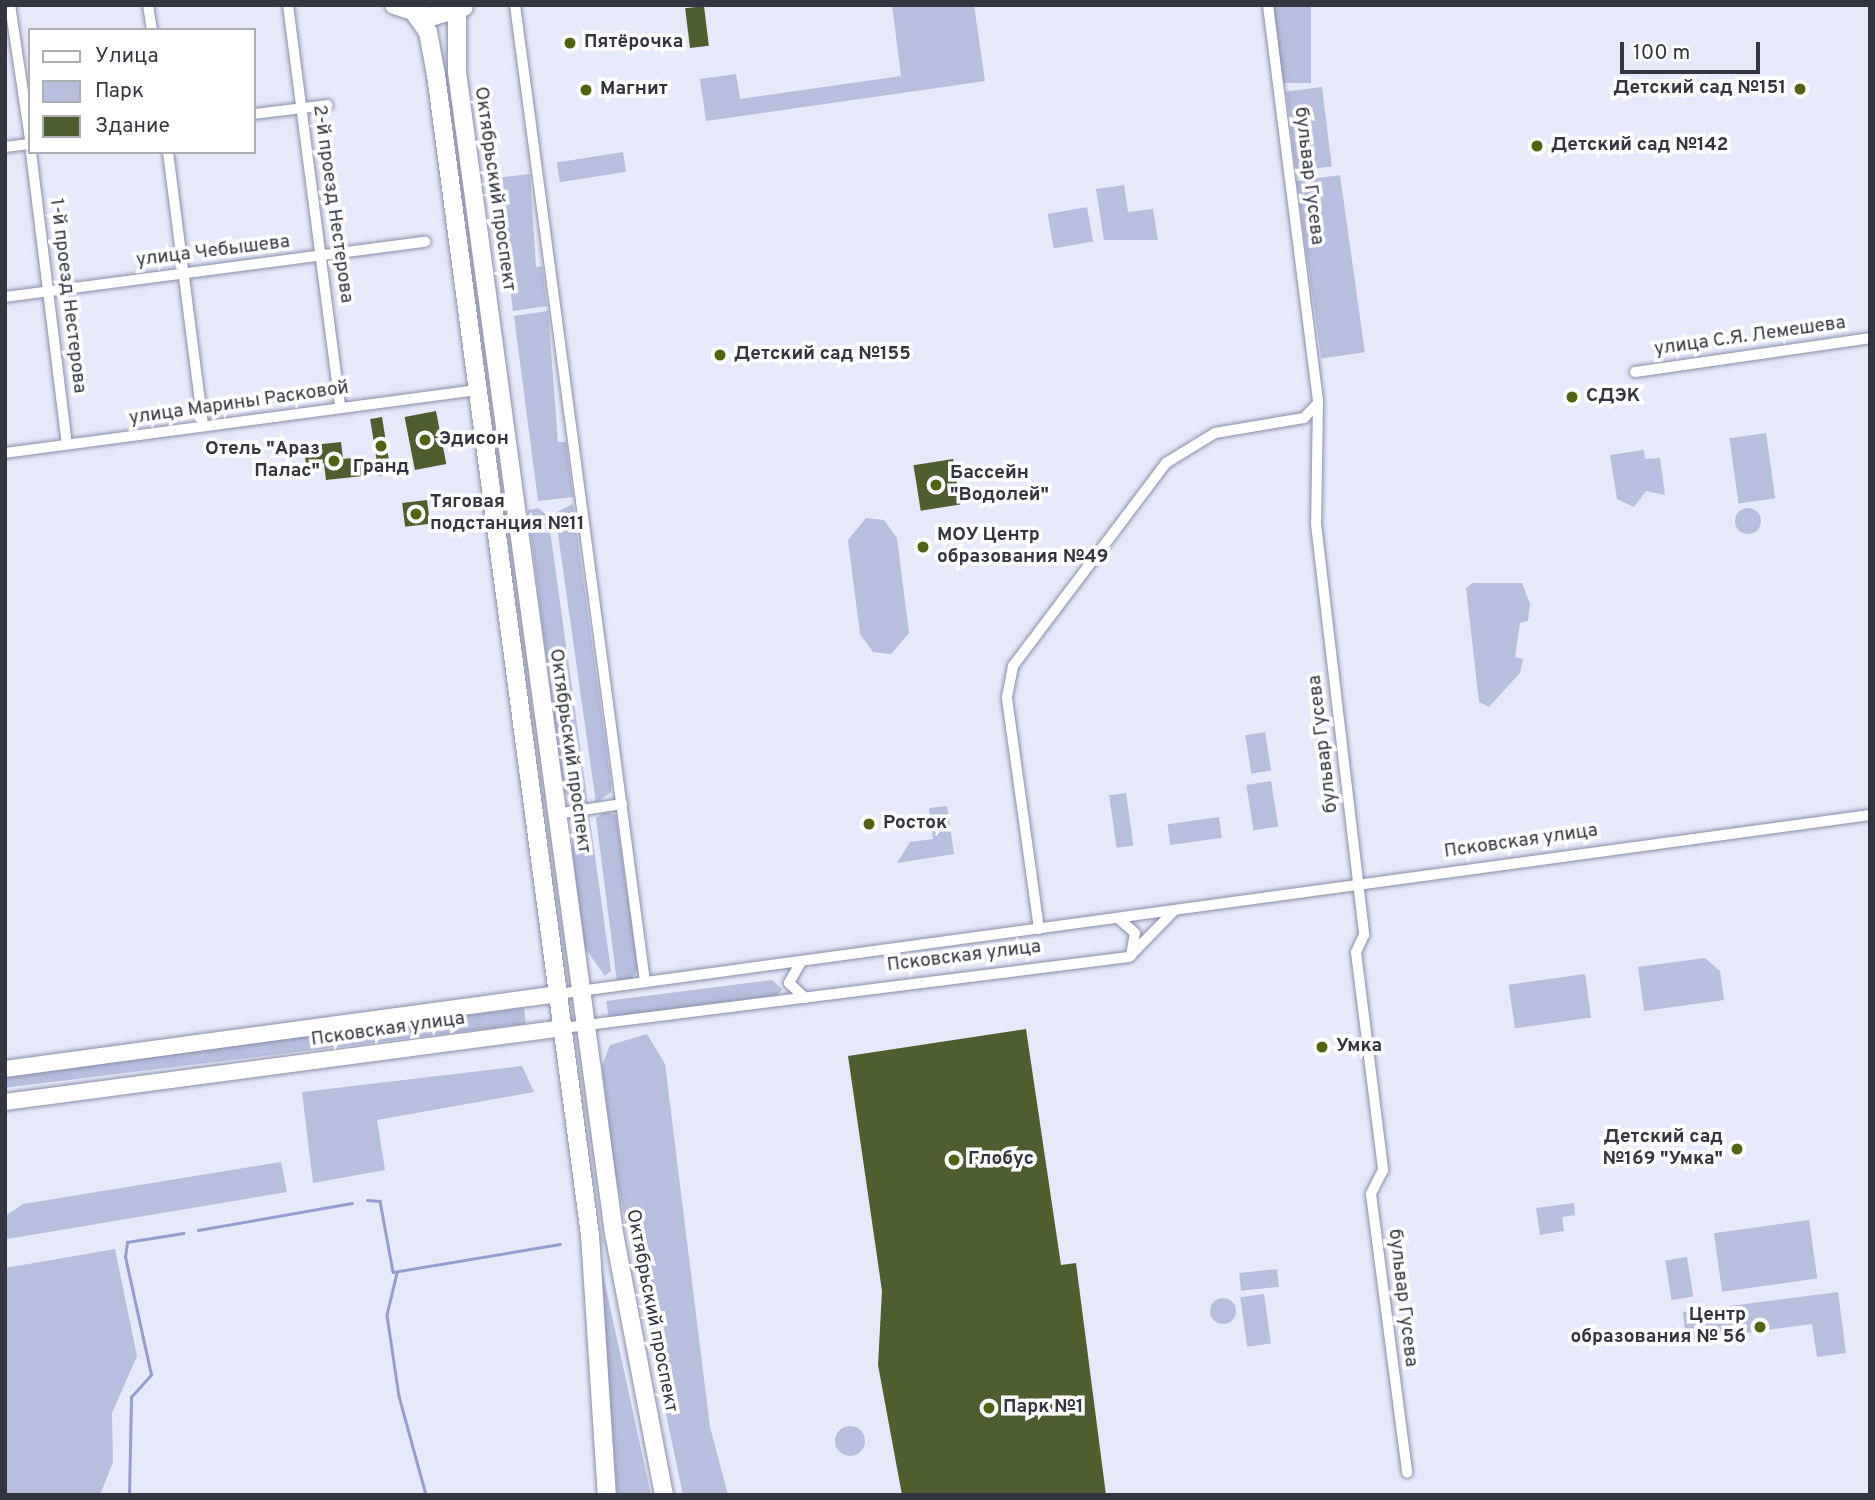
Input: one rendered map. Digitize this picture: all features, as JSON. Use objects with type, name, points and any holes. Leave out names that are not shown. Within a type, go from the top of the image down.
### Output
[{"type":"main road","points":[[394,5],[416,15],[428,32],[436,75],[590,1236],[607,1495]]},
{"type":"main road","points":[[416,15],[462,8]]},
{"type":"main road","name":"Октябрьский проспект","points":[[462,8],[453,34],[556,814],[614,1233],[664,1495]]},
{"type":"main road","name":"Псковская улица","points":[[5,1069],[558,994]]},
{"type":"main road","name":"Псковская улица","points":[[5,1102],[563,1028]]},
{"type":"street","points":[[10,5],[28,128]]},
{"type":"street","points":[[148,5],[152,28]]},
{"type":"street","name":"2-й проезд Нестерова","points":[[288,5],[340,408]]},
{"type":"street","name":"бульвар Гусева","points":[[1268,5],[1318,401],[1316,524],[1359,885],[1364,935],[1356,952],[1383,1170],[1371,1194],[1407,1473]]},
{"type":"street","points":[[515,11],[645,982]]},
{"type":"street","points":[[256,114],[327,105]]},
{"type":"street","points":[[5,147],[28,142]]},
{"type":"street","name":"1-й проезд Нестерова","points":[[32,154],[67,444]]},
{"type":"street","points":[[168,154],[203,426]]},
{"type":"street","name":"улица Чебышева","points":[[5,297],[425,242]]},
{"type":"street","name":"улица С.Я. Лемешева","points":[[1635,372],[1870,338]]},
{"type":"street","name":"улица Марины Расковой","points":[[5,453],[478,390]]},
{"type":"street","points":[[1040,929],[1007,697],[1013,666],[1166,463],[1228,428],[1307,417],[1318,401]]},
{"type":"street","points":[[556,814],[622,804]]},
{"type":"street","name":"Псковская улица","points":[[558,994],[1870,816]]},
{"type":"street","points":[[1129,957],[1177,910]]},
{"type":"street","points":[[1118,918],[1135,933],[1129,957]]},
{"type":"street","name":"Псковская улица","points":[[563,1028],[1129,957]]},
{"type":"street","points":[[804,961],[789,980],[805,998]]},
{"type":"street","points":[[767,966],[787,980],[777,1002]]},
{"type":"green space","points":[[892,5],[974,5],[985,81],[706,121],[700,79],[736,74],[740,99],[901,76]]},
{"type":"green space","points":[[1274,5],[1311,5],[1311,83],[1274,83]]},
{"type":"green space","points":[[1322,87],[1332,166],[1296,171],[1286,91]]},
{"type":"green space","points":[[623,152],[626,172],[560,182],[557,162]]},
{"type":"green space","points":[[530,174],[536,267],[542,266],[547,306],[513,311],[496,178]]},
{"type":"green space","points":[[1340,175],[1365,352],[1321,358],[1296,181]]},
{"type":"green space","points":[[1124,185],[1128,212],[1153,209],[1158,240],[1104,240],[1096,189]]},
{"type":"green space","points":[[1087,207],[1093,241],[1054,248],[1048,214]]},
{"type":"green space","points":[[548,311],[558,442],[566,442],[573,497],[538,501],[514,316]]},
{"type":"green space","points":[[1766,433],[1775,498],[1739,504],[1729,438]]},
{"type":"green space","points":[[1644,450],[1645,459],[1660,458],[1665,495],[1646,491],[1634,507],[1617,499],[1610,455]]},
{"type":"green space","points":[[573,504],[611,783],[611,792],[596,803],[555,513]]},
{"type":"green space","points":[[538,508],[548,516],[588,804],[576,804],[563,790],[528,510]]},
{"type":"green space","points":[[1748,508],[1757,512],[1761,521],[1757,530],[1748,534],[1739,530],[1735,521],[1739,512]]},
{"type":"green space","points":[[866,518],[884,520],[897,538],[909,633],[891,654],[873,652],[860,634],[848,540]]},
{"type":"green space","points":[[1473,583],[1522,583],[1530,604],[1528,621],[1520,623],[1515,657],[1523,659],[1520,673],[1489,707],[1479,702],[1466,588]]},
{"type":"green space","points":[[1265,732],[1271,771],[1251,774],[1245,735]]},
{"type":"green space","points":[[1271,781],[1278,826],[1254,830],[1246,785]]},
{"type":"green space","points":[[1126,793],[1133,845],[1117,848],[1109,795]]},
{"type":"green space","points":[[947,806],[954,854],[897,863],[910,842],[933,839],[929,808]]},
{"type":"green space","points":[[605,812],[616,815],[638,969],[631,981],[617,982],[596,818]]},
{"type":"green space","points":[[589,813],[611,971],[605,976],[585,948],[572,850],[574,822]]},
{"type":"green space","points":[[1219,817],[1222,838],[1170,845],[1168,824]]},
{"type":"green space","points":[[1705,958],[1720,971],[1724,1000],[1644,1011],[1638,967]]},
{"type":"green space","points":[[1585,974],[1591,1018],[1515,1028],[1509,985]]},
{"type":"green space","points":[[772,980],[782,989],[778,995],[609,1018],[606,1001]]},
{"type":"green space","points":[[524,1008],[526,1024],[7,1088],[5,1072]]},
{"type":"green space","points":[[647,1034],[665,1064],[710,1427],[728,1495],[683,1495],[614,1167],[602,1066],[610,1045]]},
{"type":"green space","points":[[522,1066],[534,1092],[377,1120],[385,1170],[313,1183],[302,1092]]},
{"type":"green space","points":[[281,1162],[287,1192],[7,1239],[5,1216],[23,1204]]},
{"type":"green space","points":[[1574,1203],[1575,1215],[1562,1217],[1564,1231],[1540,1235],[1536,1208]]},
{"type":"green space","points":[[1809,1220],[1817,1278],[1722,1292],[1714,1233]]},
{"type":"green space","points":[[115,1249],[137,1356],[112,1413],[113,1462],[100,1495],[5,1495],[5,1268]]},
{"type":"green space","points":[[1687,1257],[1693,1297],[1672,1300],[1665,1260]]},
{"type":"green space","points":[[600,1261],[651,1495],[617,1495]]},
{"type":"green space","points":[[1277,1269],[1279,1287],[1241,1291],[1239,1273]]},
{"type":"green space","points":[[1838,1292],[1846,1353],[1817,1357],[1812,1324],[1686,1341],[1683,1312]]},
{"type":"green space","points":[[1264,1294],[1271,1344],[1247,1347],[1240,1297]]},
{"type":"green space","points":[[1223,1298],[1232,1302],[1236,1311],[1232,1320],[1223,1324],[1214,1320],[1210,1311],[1214,1302]]},
{"type":"green space","points":[[850,1426],[861,1430],[865,1441],[861,1452],[850,1456],[839,1452],[835,1441],[839,1430]]},
{"type":"building","points":[[704,6],[709,46],[690,48],[685,8]]},
{"type":"building","name":"Эдисон","points":[[436,411],[446,464],[415,470],[405,417]]},
{"type":"building","name":"Гранд","points":[[382,417],[391,474],[379,476],[370,419]]},
{"type":"building","name":"Отель \"Араз Палас\"","points":[[341,442],[343,459],[361,457],[363,476],[326,480],[324,463],[306,465],[304,446]]},
{"type":"building","name":"Бассейн \"Водолей\"","points":[[953,459],[960,504],[921,511],[913,465]]},
{"type":"building","name":"Тяговая подстанция №11","points":[[427,500],[430,524],[405,527],[402,503]]},
{"type":"building","points":[[1026,1029],[1061,1265],[1076,1263],[1106,1495],[902,1495],[878,1365],[882,1291],[848,1056]]},
{"type":"waterway","points":[[367,1200],[380,1201],[393,1272],[560,1244]]},
{"type":"waterway","points":[[198,1230],[352,1203]]},
{"type":"waterway","points":[[129,1495],[131,1397],[151,1375],[125,1257],[127,1242],[183,1233]]},
{"type":"waterway","points":[[397,1273],[387,1315],[399,1396],[426,1495]]},
{"type":"place","name":"Пятёрочка","points":[[570,43]]},
{"type":"place","name":"Детский сад №151","points":[[1800,89]]},
{"type":"place","name":"Магнит","points":[[586,90]]},
{"type":"place","name":"Детский сад №142","points":[[1537,146]]},
{"type":"place","name":"Детский сад №155","points":[[720,355]]},
{"type":"place","name":"СДЭК","points":[[1572,397]]},
{"type":"place","name":"Эдисон","points":[[425,440]]},
{"type":"place","name":"Гранд","points":[[381,446]]},
{"type":"place","name":"Отель \"Араз Палас\"","points":[[334,461]]},
{"type":"place","name":"Бассейн \"Водолей\"","points":[[936,485]]},
{"type":"place","name":"Тяговая подстанция №11","points":[[416,514]]},
{"type":"place","name":"МОУ Центр образования №49","points":[[923,547]]},
{"type":"place","name":"Росток","points":[[869,824]]},
{"type":"place","name":"Умка","points":[[1322,1047]]},
{"type":"place","name":"Детский сад №169 \"Умка\"","points":[[1737,1149]]},
{"type":"place","name":"Глобус","points":[[954,1160]]},
{"type":"place","name":"Центр образования № 56","points":[[1760,1327]]},
{"type":"place","name":"Парк №1","points":[[989,1408]]}]
